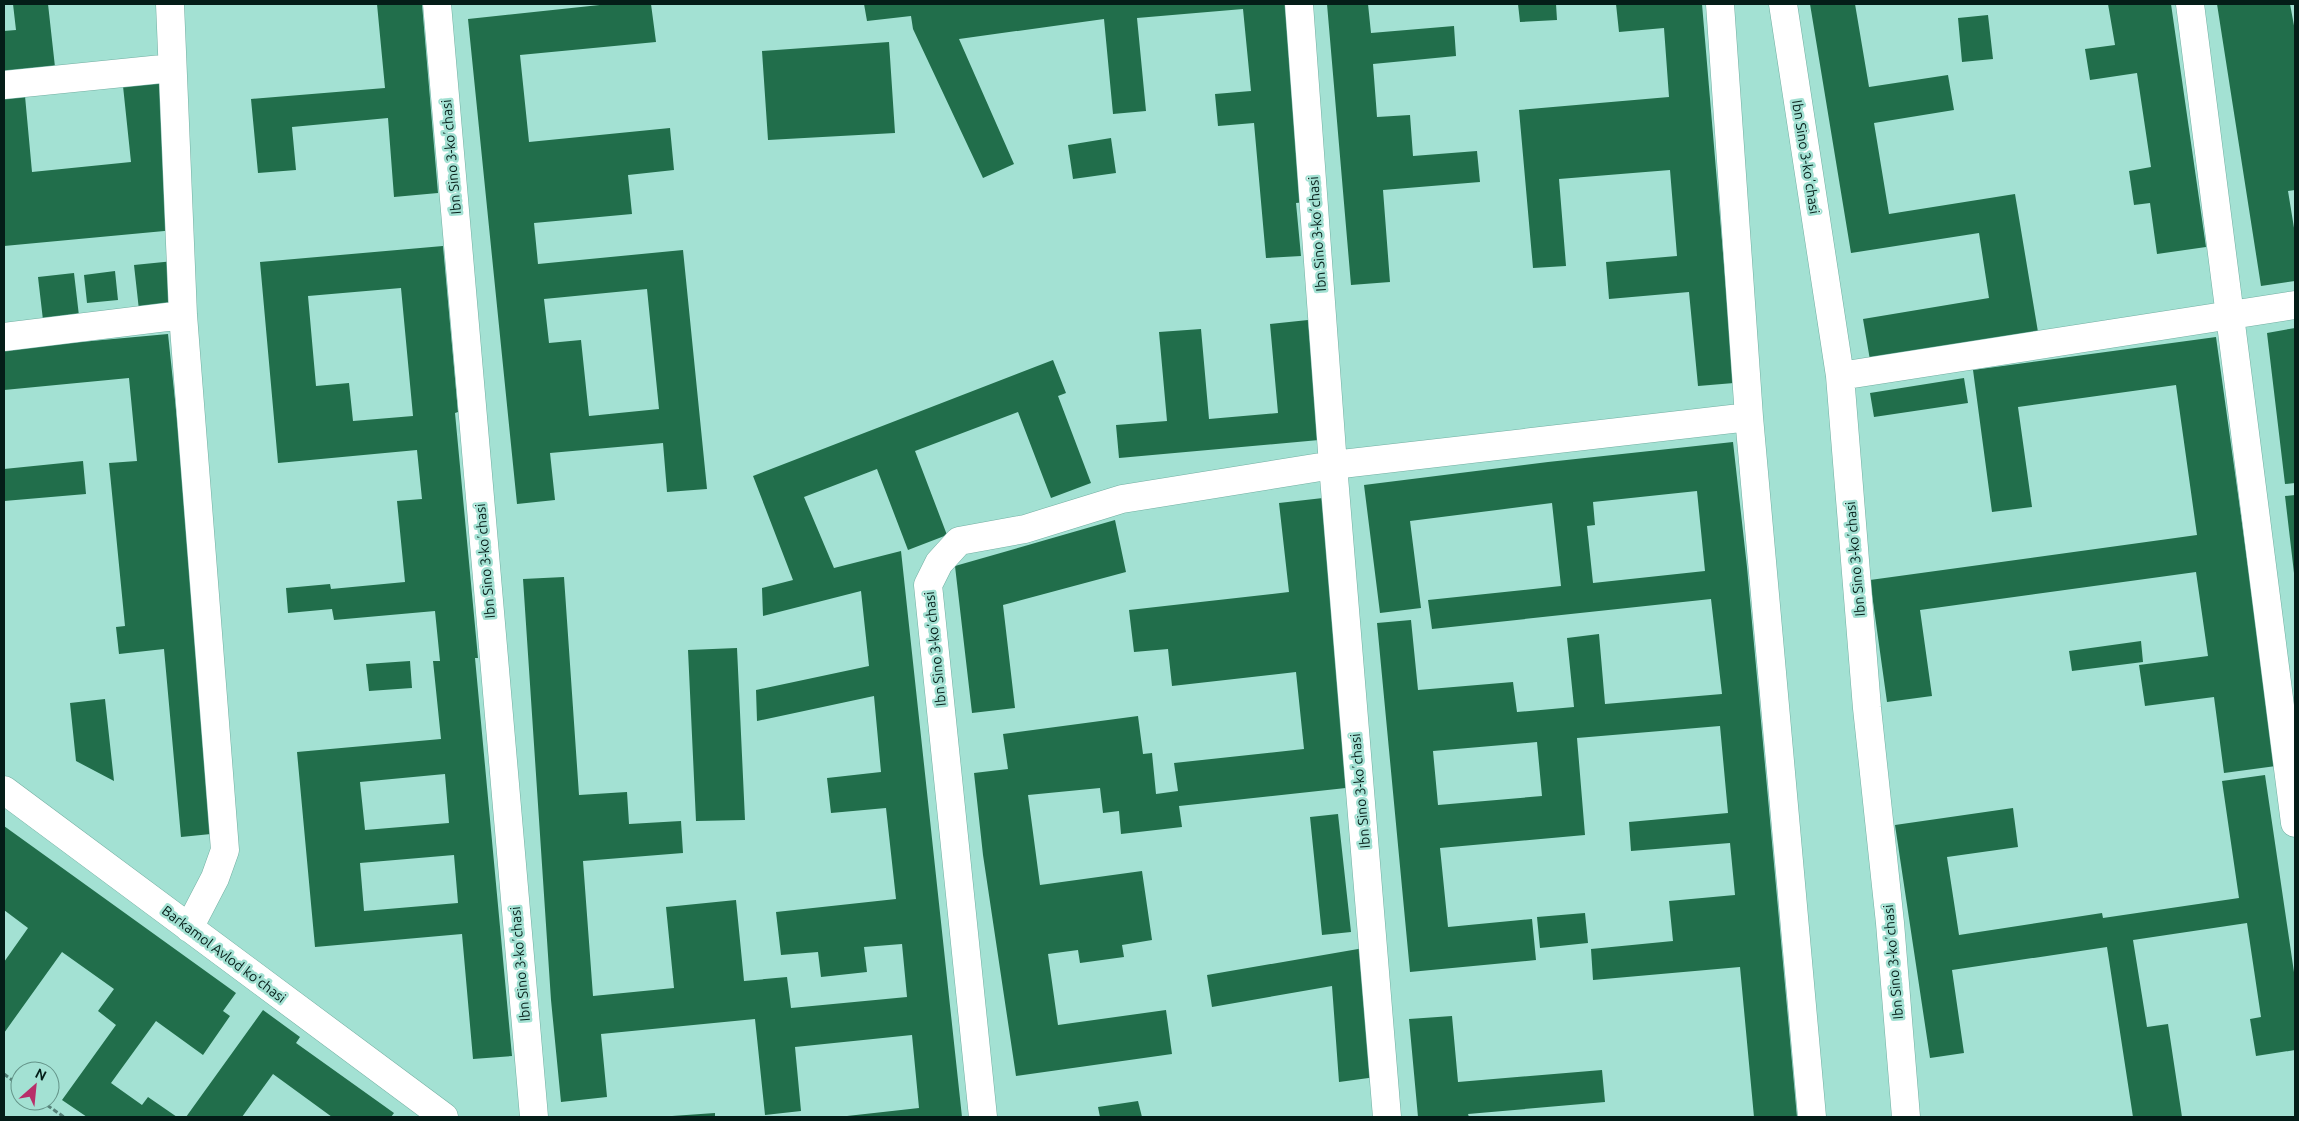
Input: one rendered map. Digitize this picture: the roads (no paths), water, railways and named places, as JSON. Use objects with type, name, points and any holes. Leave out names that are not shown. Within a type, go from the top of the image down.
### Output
[{"type":"street","points":[[170,4],[183,315],[225,850],[215,878],[189,928]]},
{"type":"street","name":"Ibn Sino 3-koʼchasi","points":[[437,4],[534,1117]]},
{"type":"street","name":"Ibn Sino 3-koʼchasi","points":[[1299,4],[1387,1117]]},
{"type":"street","points":[[1720,4],[1749,417],[1812,1117]]},
{"type":"street","name":"Ibn Sino 3-koʼchasi","points":[[1783,4],[1840,376],[1867,708],[1890,923],[1906,1117]]},
{"type":"street","points":[[2190,4],[2295,823]]},
{"type":"street","points":[[4,85],[172,68]]},
{"type":"street","points":[[1840,376],[2295,305]]},
{"type":"street","points":[[4,337],[183,315]]},
{"type":"street","name":"Ibn Sino 3-koʼchasi","points":[[983,1117],[928,585],[939,562],[959,541],[1025,529],[1122,499],[1334,465],[1749,417]]},
{"type":"street","name":"Barkamol Avlod koʻchasi","points":[[4,790],[444,1117]]}]
